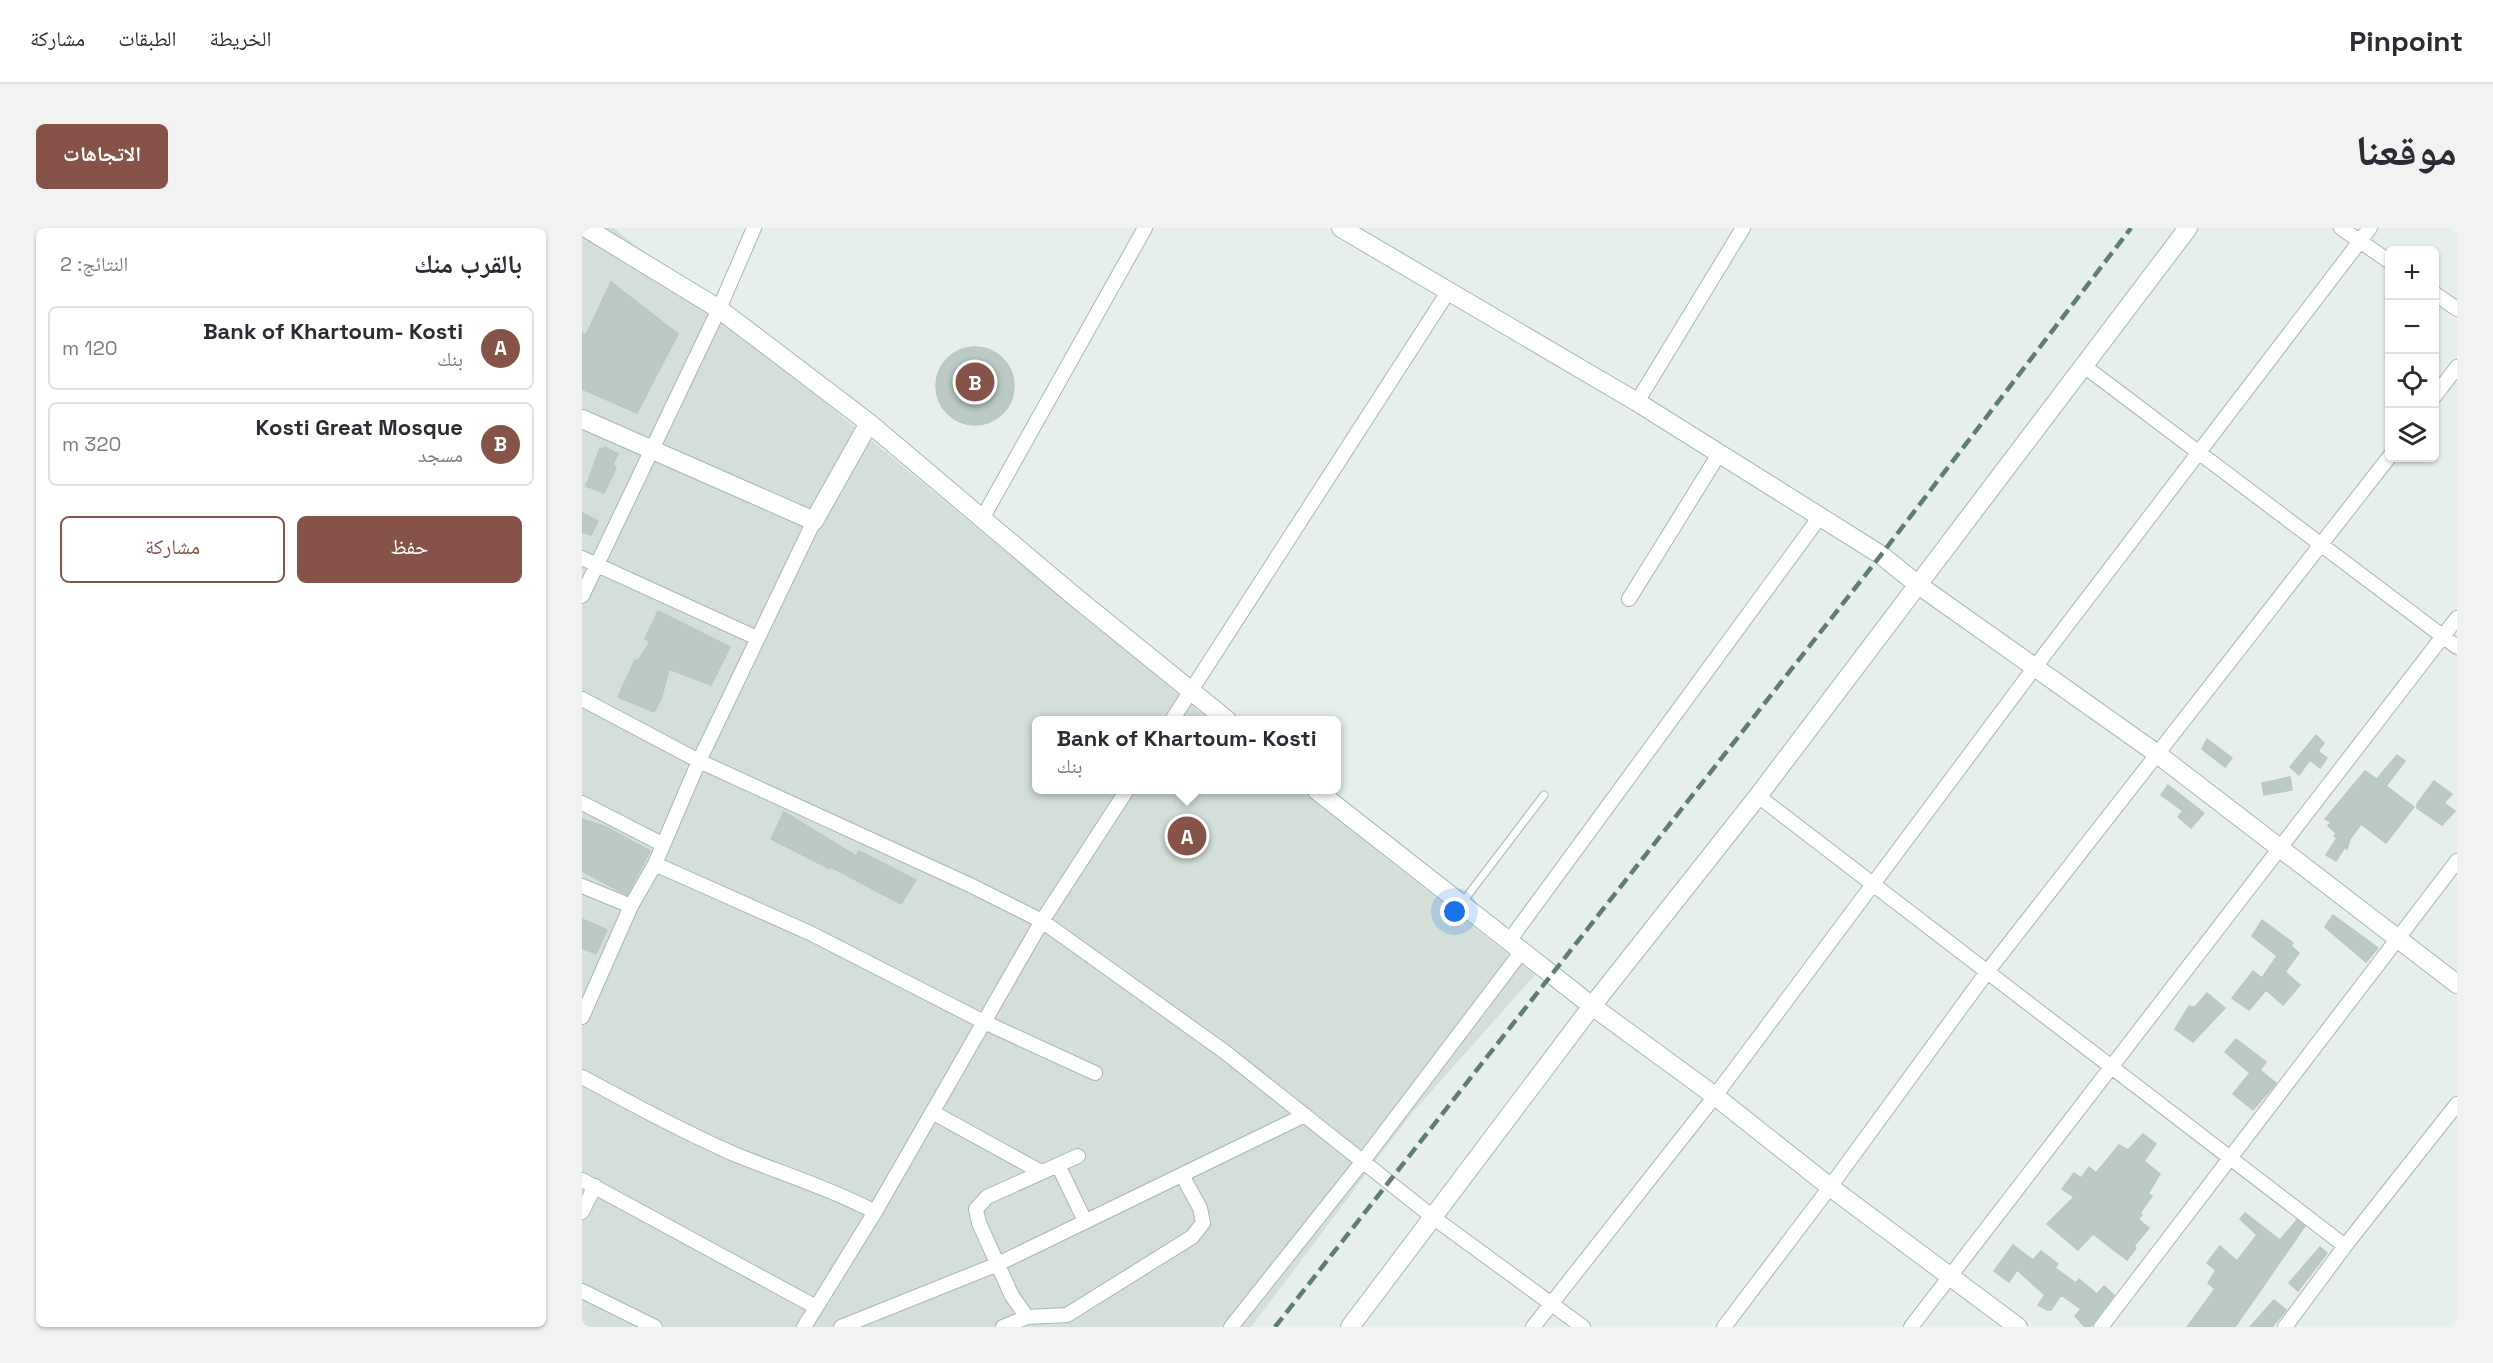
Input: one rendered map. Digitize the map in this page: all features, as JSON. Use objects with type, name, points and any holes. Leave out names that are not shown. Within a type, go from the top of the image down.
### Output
[{"type":"main road","points":[[586,228],[719,309],[869,423],[1074,596],[1222,716]]},
{"type":"main road","points":[[1341,228],[1637,402],[1881,555],[1917,584],[2156,753],[2457,984]]},
{"type":"main road","points":[[1350,1327],[1593,1006],[1758,796],[2188,228]]},
{"type":"main road","points":[[582,419],[814,521],[869,423]]},
{"type":"main road","points":[[1322,794],[1593,1006],[2018,1327]]},
{"type":"street","points":[[582,596],[719,309],[754,228]]},
{"type":"street","points":[[983,517],[1145,228]]},
{"type":"street","points":[[1637,402],[1743,228]]},
{"type":"street","points":[[2341,228],[2385,258]]},
{"type":"street","points":[[1533,1327],[1715,1096],[2035,667],[2370,228]]},
{"type":"street","points":[[1175,716],[1448,292]]},
{"type":"street","points":[[2439,297],[2457,309]]},
{"type":"street","points":[[2084,366],[2457,647]]},
{"type":"street","points":[[2439,390],[2457,367]]},
{"type":"street","points":[[1629,599],[1719,454]]},
{"type":"street","points":[[1724,1327],[1830,1187],[1987,972],[2385,462]]},
{"type":"street","points":[[1231,1327],[1363,1161],[1819,518]]},
{"type":"street","points":[[582,1017],[587,995],[631,906],[655,864],[699,761],[814,521]]},
{"type":"street","points":[[582,558],[757,639]]},
{"type":"street","points":[[1911,1327],[2457,618]]},
{"type":"street","points":[[582,699],[699,761],[970,885],[1042,921],[1225,1052],[1434,1218],[1582,1327]]},
{"type":"street","points":[[804,1327],[875,1212],[1042,921],[1125,794]]},
{"type":"street","points":[[1758,796],[2345,1246]]},
{"type":"street","points":[[582,803],[662,844]]},
{"type":"street","points":[[2101,1327],[2457,861]]},
{"type":"street","points":[[655,864],[810,933],[984,1022],[1095,1073]]},
{"type":"street","points":[[582,886],[631,906]]},
{"type":"street","points":[[582,1077],[732,1153],[837,1192],[875,1212]]},
{"type":"street","points":[[2285,1327],[2345,1246],[2457,1104]]},
{"type":"street","points":[[932,1112],[1041,1172]]},
{"type":"street","points":[[841,1327],[998,1264],[1305,1115]]},
{"type":"street","points":[[1026,1317],[1012,1296],[979,1223],[976,1209],[987,1197],[1078,1156]]},
{"type":"street","points":[[1058,1165],[1085,1221]]},
{"type":"street","points":[[1003,1327],[1026,1317],[1067,1315],[1192,1237],[1203,1223],[1200,1208],[1182,1175]]},
{"type":"street","points":[[582,1212],[588,1183],[816,1307]]},
{"type":"street","points":[[582,1292],[656,1327]]},
{"type":"lane","points":[[1462,904],[1544,795]]},
{"type":"shaded area","points":[[582,228],[614,228],[1205,716],[1032,716],[1032,794],[1304,794],[1535,975],[1412,1113],[1251,1327],[582,1327]]},
{"type":"building","points":[[611,282],[678,334],[637,413],[582,389],[582,333],[586,335]]},
{"type":"building","points":[[975,347],[990,350],[1003,358],[1011,371],[1014,386],[1011,401],[1003,414],[990,422],[975,425],[960,422],[947,414],[939,401],[936,386],[939,371],[947,358],[960,350]]},
{"type":"building","points":[[605,447],[618,454],[613,464],[616,468],[604,493],[586,486],[600,448]]},
{"type":"building","points":[[582,513],[598,521],[591,535],[582,532]]},
{"type":"building","points":[[658,611],[730,647],[711,685],[669,669],[662,696],[654,712],[618,697],[635,660],[638,661],[650,642],[645,639]]},
{"type":"building","points":[[2316,735],[2324,743],[2318,751],[2327,758],[2320,768],[2310,760],[2299,775],[2290,767]]},
{"type":"building","points":[[2207,739],[2232,758],[2225,767],[2202,749]]},
{"type":"building","points":[[2397,755],[2405,761],[2386,786],[2414,807],[2386,843],[2361,824],[2350,839],[2347,849],[2345,847],[2336,861],[2326,855],[2337,838],[2334,836],[2336,833],[2328,826],[2331,822],[2325,819],[2365,771],[2377,779]]},
{"type":"building","points":[[2290,777],[2292,790],[2264,795],[2262,783]]},
{"type":"building","points":[[2434,781],[2452,794],[2444,803],[2455,811],[2442,825],[2417,808],[2417,804]]},
{"type":"building","points":[[2168,785],[2204,813],[2191,828],[2178,817],[2183,811],[2161,795]]},
{"type":"building","points":[[784,812],[856,856],[859,851],[916,880],[901,904],[771,839]]},
{"type":"building","points":[[582,819],[606,827],[650,851],[627,895],[582,871]]},
{"type":"building","points":[[2333,915],[2378,948],[2366,962],[2325,927]]},
{"type":"building","points":[[582,919],[607,930],[596,954],[582,948]]},
{"type":"building","points":[[2262,920],[2293,943],[2291,946],[2299,953],[2285,972],[2300,985],[2283,1005],[2266,990],[2249,1010],[2232,998],[2253,971],[2262,978],[2277,956],[2252,936]]},
{"type":"building","points":[[2207,993],[2225,1008],[2193,1042],[2175,1029],[2189,1006],[2195,1007]]},
{"type":"building","points":[[2236,1039],[2266,1062],[2260,1070],[2276,1083],[2253,1110],[2233,1094],[2250,1073],[2225,1052]]},
{"type":"building","points":[[2143,1134],[2156,1144],[2144,1161],[2160,1174],[2148,1194],[2152,1196],[2138,1219],[2149,1228],[2134,1246],[2136,1248],[2127,1260],[2093,1234],[2078,1250],[2047,1224],[2074,1197],[2062,1189],[2074,1173],[2081,1178],[2089,1167],[2096,1173],[2119,1145],[2128,1150]]},
{"type":"building","points":[[2245,1213],[2280,1240],[2297,1220],[2305,1226],[2235,1327],[2187,1327],[2215,1289],[2208,1283],[2216,1270],[2207,1263],[2213,1255],[2220,1246],[2237,1261],[2257,1235],[2240,1219]]},
{"type":"building","points":[[2013,1245],[2033,1260],[2041,1251],[2058,1264],[2055,1268],[2076,1283],[2079,1279],[2097,1294],[2104,1286],[2114,1295],[2090,1327],[2085,1327],[2075,1316],[2081,1309],[2061,1295],[2051,1310],[2047,1310],[2038,1305],[2045,1295],[2017,1270],[2009,1282],[1994,1271]]},
{"type":"building","points":[[2320,1247],[2327,1253],[2298,1291],[2289,1283]]},
{"type":"building","points":[[2274,1300],[2286,1310],[2272,1327],[2250,1327]]},
{"type":"railway","points":[[1275,1327],[1881,555],[2131,228]]},
{"type":"place","name":"Kosti Great Mosque","points":[[975,382]]},
{"type":"place","name":"Bank of Khartoum- Kosti","points":[[1187,836]]}]
